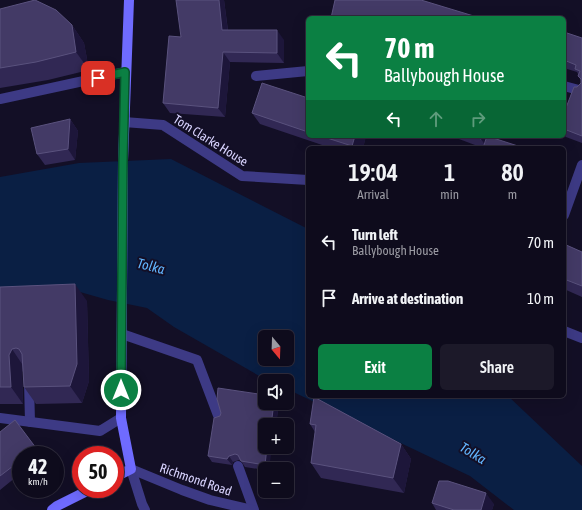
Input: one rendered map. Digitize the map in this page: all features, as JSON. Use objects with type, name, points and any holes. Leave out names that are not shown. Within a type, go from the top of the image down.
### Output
[{"type":"main road","points":[[124,472],[131,469],[121,418],[123,161],[125,72],[129,0]]},
{"type":"main road","points":[[52,510],[73,498]]},
{"type":"street","points":[[256,76],[306,71]]},
{"type":"street","points":[[0,99],[125,72]]},
{"type":"street","points":[[566,87],[582,91]]},
{"type":"street","name":"Tom Clarke House","points":[[124,122],[163,125],[242,176],[306,180]]},
{"type":"street","points":[[566,209],[582,165]]},
{"type":"street","points":[[566,333],[582,338]]},
{"type":"street","points":[[122,334],[198,360],[219,418]]},
{"type":"street","points":[[28,372],[30,422]]},
{"type":"street","points":[[0,418],[100,431],[121,418]]},
{"type":"street","points":[[238,466],[254,510]]},
{"type":"street","points":[[131,469],[145,510]]},
{"type":"street","name":"Richmond Road","points":[[131,469],[210,500],[254,510]]},
{"type":"water","name":"Tolka","points":[[171,159],[306,228],[306,398],[510,398],[582,466],[582,510],[514,510],[470,476],[294,392],[294,374],[258,374],[258,375],[174,327],[147,308],[108,300],[80,292],[0,294],[0,177],[79,163]]},
{"type":"building","points":[[35,0],[56,10],[72,25],[76,52],[36,62],[0,68],[0,9]]},
{"type":"building","points":[[176,0],[219,0],[222,30],[277,30],[277,53],[223,52],[218,108],[163,103],[169,36],[181,37]]},
{"type":"building","points":[[335,0],[421,0],[474,16],[331,16]]},
{"type":"building","points":[[566,33],[582,38],[582,136],[566,130],[566,108],[574,87],[577,87],[581,83],[581,79],[578,76],[580,71],[575,69],[576,65],[566,61]]},
{"type":"building","points":[[262,83],[306,97],[306,131],[252,113]]},
{"type":"building","points":[[70,119],[68,149],[37,154],[31,128]]},
{"type":"building","points":[[327,138],[354,138],[352,146]]},
{"type":"building","points":[[486,138],[493,138],[518,146],[484,146]]},
{"type":"building","points":[[566,245],[582,252],[582,286],[566,280]]},
{"type":"building","points":[[75,284],[77,364],[70,386],[24,387],[22,354],[19,349],[16,348],[12,349],[9,355],[11,387],[0,387],[0,287]]},
{"type":"building","points":[[218,388],[258,394],[258,410],[273,410],[272,418],[258,418],[258,454],[266,454],[265,462],[258,462],[258,464],[241,461],[238,455],[235,454],[229,456],[227,459],[208,456],[214,418],[220,416],[221,413],[217,399]]},
{"type":"building","points":[[314,398],[316,398],[401,444],[393,478],[311,463],[316,425],[310,424]]},
{"type":"building","points":[[15,420],[34,446],[12,446],[12,467],[0,476],[0,432]]},
{"type":"building","points":[[439,481],[448,481],[486,493],[481,510],[454,510],[432,503]]},
{"type":"route","points":[[98,78],[125,72],[121,390]]}]
